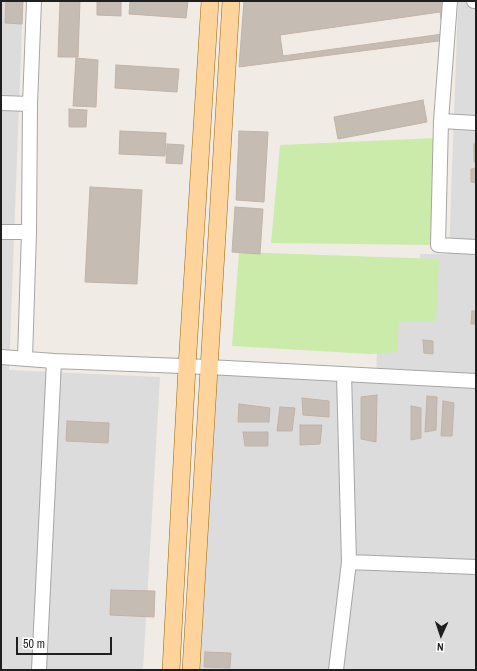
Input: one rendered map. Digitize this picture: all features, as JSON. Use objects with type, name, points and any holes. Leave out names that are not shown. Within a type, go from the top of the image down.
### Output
[{"type":"main road","points":[[171,670],[210,1]]},
{"type":"main road","points":[[191,670],[231,1]]},
{"type":"street","points":[[25,358],[30,104],[34,1]]},
{"type":"street","points":[[450,1],[441,121],[438,245],[476,247]]},
{"type":"street","points":[[1,103],[30,104]]},
{"type":"street","points":[[441,121],[476,123]]},
{"type":"street","points":[[1,232],[28,232]]},
{"type":"street","points":[[1,357],[54,361],[208,367],[476,381]]},
{"type":"street","points":[[40,670],[54,361]]},
{"type":"street","points":[[336,670],[349,562],[344,374]]},
{"type":"street","points":[[349,562],[476,567]]},
{"type":"shaded area","points":[[1,1],[23,1],[9,370],[160,377],[143,670],[1,670]]},
{"type":"shaded area","points":[[458,1],[476,1],[476,670],[194,670],[211,369],[376,378],[378,320],[417,321],[420,254],[449,254]]},
{"type":"green space","points":[[436,138],[438,245],[271,243],[280,145]]},
{"type":"green space","points":[[239,252],[439,259],[436,321],[399,321],[397,352],[370,354],[232,346]]},
{"type":"building","points":[[6,1],[23,1],[22,24],[5,23]]},
{"type":"building","points":[[60,1],[80,1],[78,57],[58,57]]},
{"type":"building","points":[[97,1],[121,1],[121,16],[97,15]]},
{"type":"building","points":[[130,1],[188,1],[186,18],[129,14]]},
{"type":"building","points":[[244,1],[448,1],[446,40],[239,67]]},
{"type":"building","points":[[440,12],[443,34],[283,56],[280,35]]},
{"type":"building","points":[[76,58],[98,60],[96,107],[73,106]]},
{"type":"building","points":[[116,65],[179,69],[177,92],[115,88]]},
{"type":"building","points":[[423,100],[427,122],[338,139],[334,117]]},
{"type":"building","points":[[69,109],[87,110],[86,127],[69,127]]},
{"type":"building","points":[[120,131],[166,133],[165,156],[119,154]]},
{"type":"building","points":[[239,131],[268,132],[264,202],[236,200]]},
{"type":"building","points":[[167,144],[184,145],[182,164],[166,163]]},
{"type":"building","points":[[474,144],[476,144],[476,162],[474,162]]},
{"type":"building","points":[[476,168],[476,183],[471,182],[471,169]]},
{"type":"building","points":[[90,187],[142,190],[137,284],[85,282]]},
{"type":"building","points":[[235,207],[263,209],[260,254],[232,252]]},
{"type":"building","points":[[472,311],[476,311],[476,324],[471,324]]},
{"type":"building","points":[[423,340],[433,341],[433,354],[424,353]]},
{"type":"building","points":[[377,395],[376,442],[361,439],[361,397]]},
{"type":"building","points":[[427,396],[437,397],[436,430],[425,432]]},
{"type":"building","points":[[302,398],[329,401],[329,417],[303,415]]},
{"type":"building","points":[[443,401],[454,403],[452,436],[441,436]]},
{"type":"building","points":[[239,404],[270,408],[269,422],[238,422]]},
{"type":"building","points":[[411,406],[421,408],[421,438],[411,440]]},
{"type":"building","points":[[280,407],[295,408],[292,431],[277,431]]},
{"type":"building","points":[[67,421],[109,423],[108,443],[66,441]]},
{"type":"building","points":[[300,425],[322,425],[320,444],[300,445]]},
{"type":"building","points":[[243,432],[268,432],[268,446],[245,446]]},
{"type":"building","points":[[111,590],[155,591],[154,617],[110,615]]},
{"type":"building","points":[[205,652],[231,653],[230,668],[204,667]]}]
